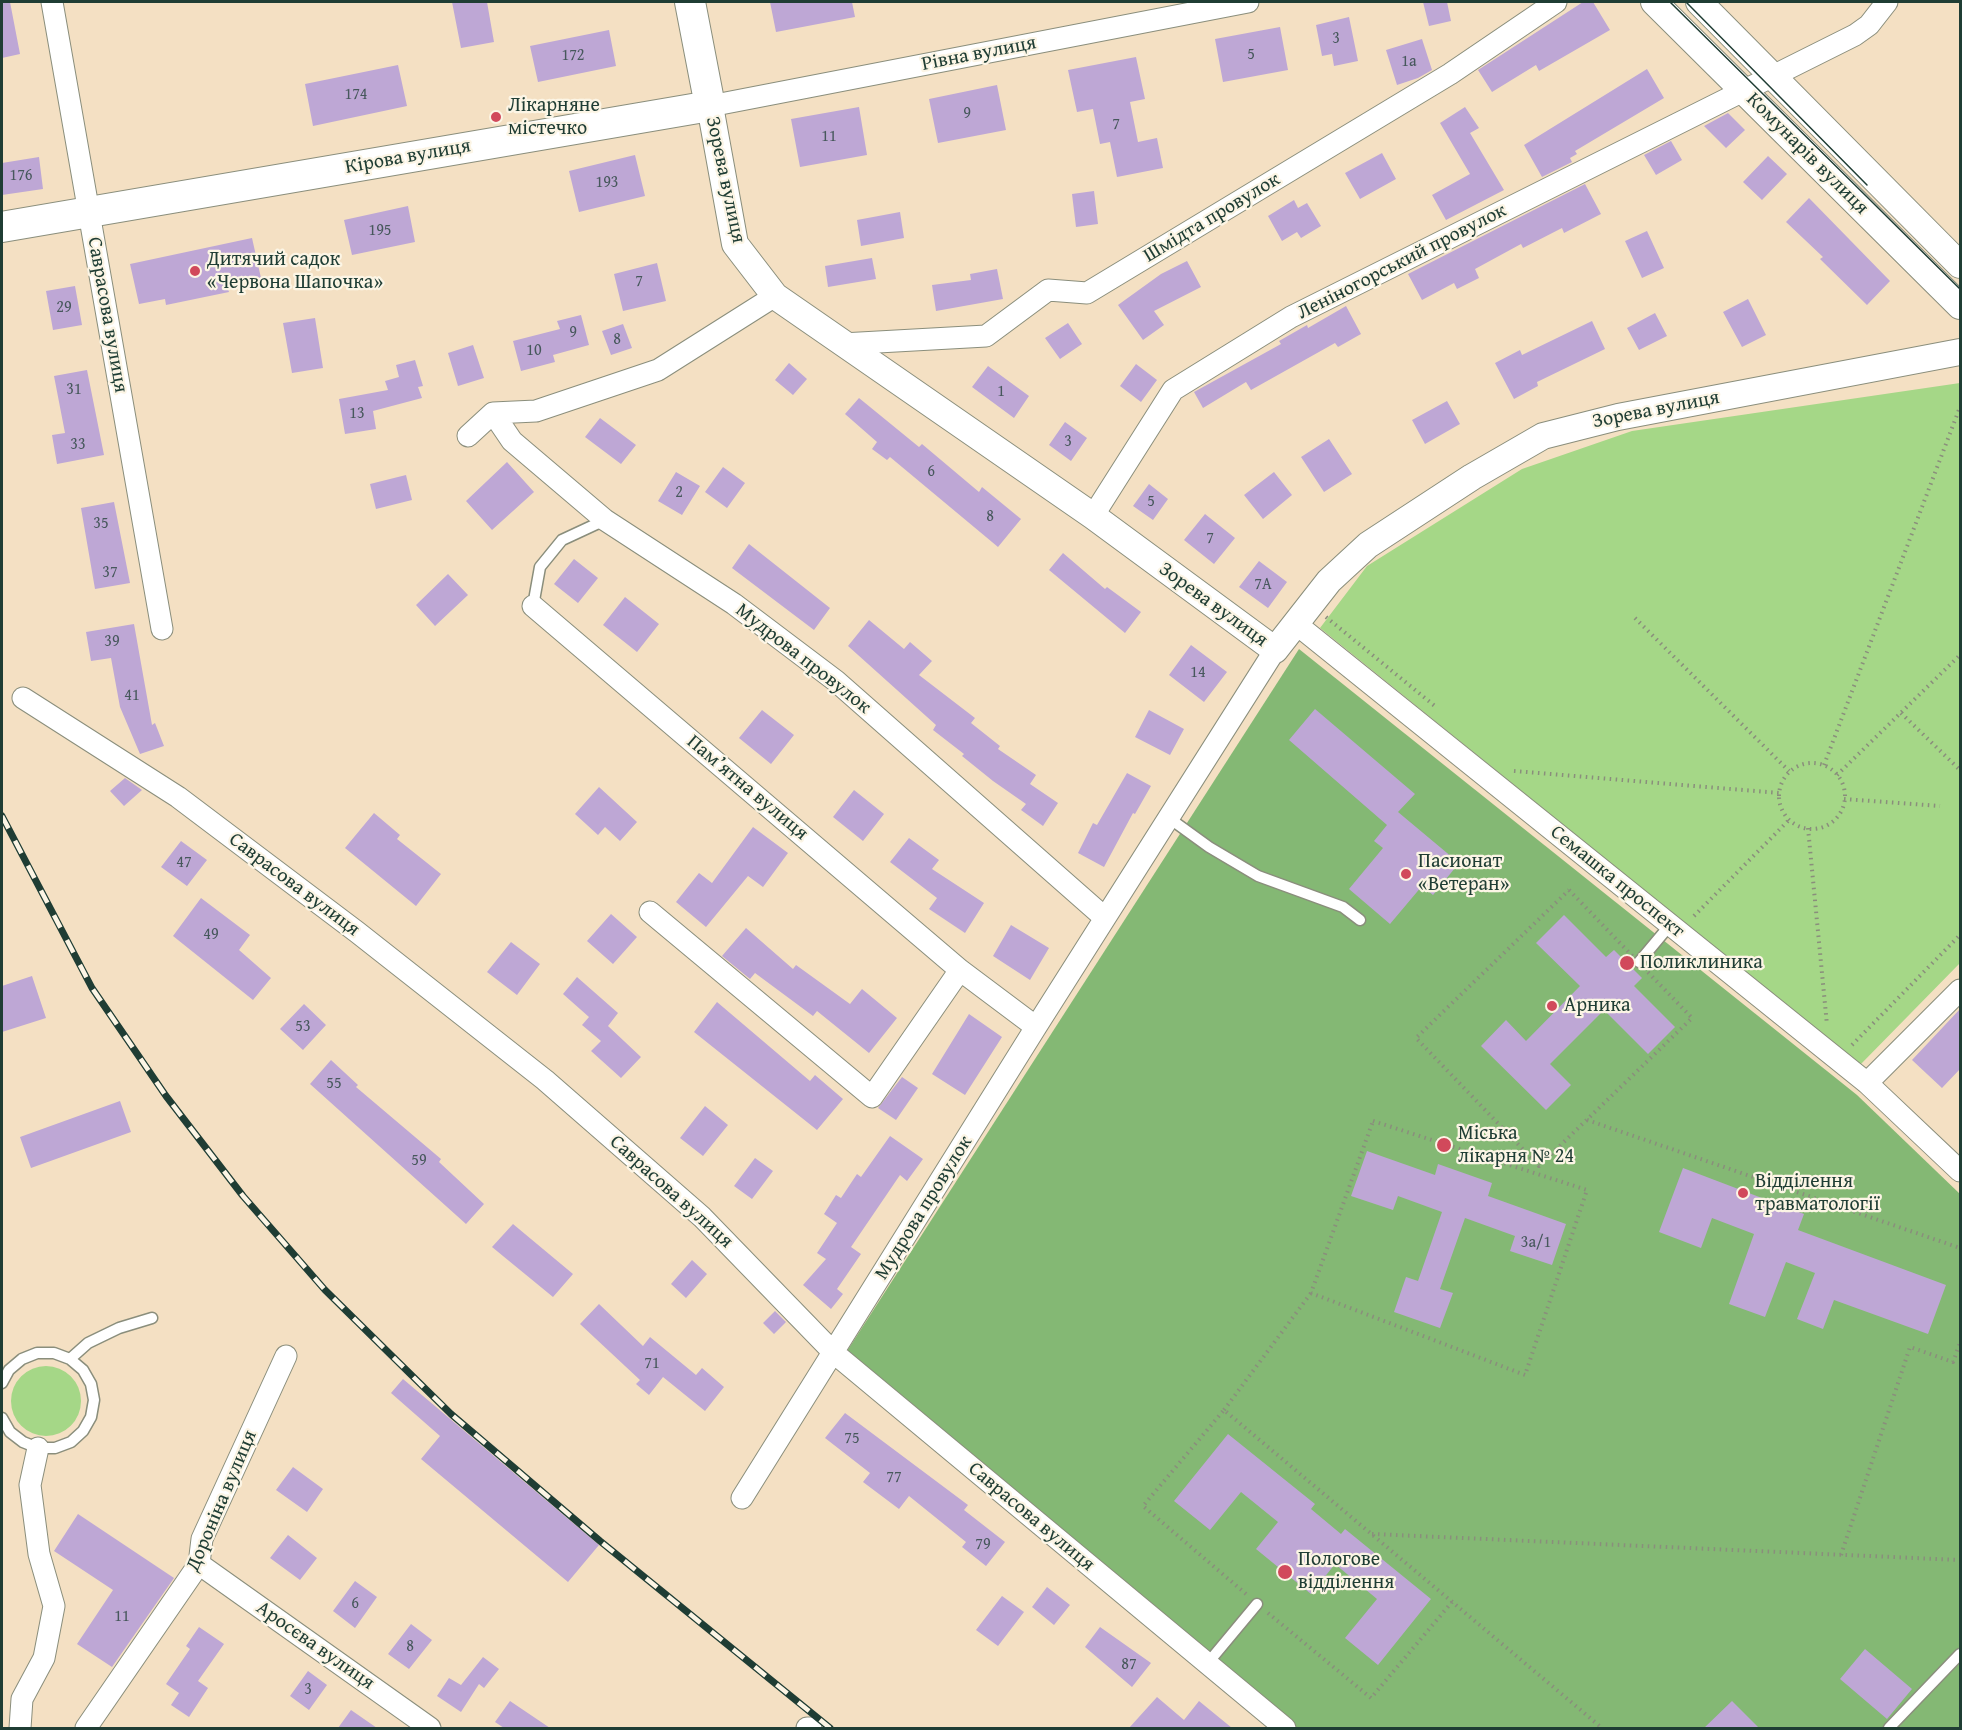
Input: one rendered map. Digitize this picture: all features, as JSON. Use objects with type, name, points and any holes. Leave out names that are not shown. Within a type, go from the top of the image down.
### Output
[{"type":"main road","points":[[690,2],[710,106]]},
{"type":"main road","name":"Кірова вулиця","points":[[2,227],[710,106]]},
{"type":"street","name":"Саврасова вулиця","points":[[52,2],[162,629]]},
{"type":"street","name":"Рівна вулиця","points":[[710,106],[1248,2]]},
{"type":"street","name":"Шмідта провулок","points":[[842,344],[986,336],[1048,290],[1087,293],[1450,74],[1556,2]]},
{"type":"street","name":"Комунарів вулиця","points":[[1654,2],[1960,306]]},
{"type":"street","name":"Комунарів вулиця","points":[[1699,2],[1960,265]]},
{"type":"street","name":"Леніногорський провулок","points":[[1093,516],[1173,390],[1292,317],[1855,35],[1869,25],[1887,2]]},
{"type":"street","name":"Зорева вулиця","points":[[710,106],[735,244],[775,296],[1093,516],[1275,650],[1329,581],[1368,545],[1472,477],[1543,436],[1618,417],[1960,352]]},
{"type":"street","points":[[468,436],[493,413],[536,411],[658,370],[775,296]]},
{"type":"street","name":"Мудрова провулок","points":[[493,413],[513,441],[605,520],[734,604],[836,681],[1105,918]]},
{"type":"street","name":"Пам’ятна вулиця","points":[[533,606],[960,970],[1036,1027]]},
{"type":"street","name":"Семашка проспект","points":[[1295,623],[1867,1083],[1960,1171]]},
{"type":"street","name":"Мудрова провулок","points":[[742,1498],[1275,650]]},
{"type":"street","name":"Саврасова вулиця","points":[[23,698],[178,797],[357,932],[545,1080],[702,1217],[834,1353],[1285,1728]]},
{"type":"street","points":[[650,912],[872,1097],[960,970]]},
{"type":"street","points":[[1867,1083],[1960,990]]},
{"type":"street","name":"Дороніна вулиця","points":[[86,1728],[199,1564],[202,1539],[286,1356]]},
{"type":"street","points":[[20,1728],[22,1699],[44,1658],[54,1606],[39,1554],[30,1485],[38,1448]]},
{"type":"street","name":"Аросєва вулиця","points":[[199,1564],[430,1728]]},
{"type":"lane","points":[[533,606],[540,567],[562,540],[605,520]]},
{"type":"lane","points":[[1169,818],[1209,847],[1258,876],[1343,907],[1360,920]]},
{"type":"lane","points":[[1639,962],[1670,925]]},
{"type":"lane","points":[[70,1359],[88,1342],[119,1328],[152,1318]]},
{"type":"lane","points":[[2,1383],[9,1370],[22,1359],[38,1353],[54,1353],[70,1359],[83,1370],[91,1384],[94,1400],[92,1417],[83,1431],[71,1442],[55,1448],[38,1448],[23,1442],[10,1432],[2,1418]]},
{"type":"lane","points":[[1207,1664],[1257,1604]]},
{"type":"lane","points":[[1889,1728],[1960,1654]]},
{"type":"path","points":[[1824,765],[1960,406]]},
{"type":"path","points":[[1635,618],[1789,771]]},
{"type":"path","points":[[1837,775],[1960,655]]},
{"type":"path","points":[[1901,713],[1960,770]]},
{"type":"path","points":[[1813,763],[1824,765],[1837,775],[1843,785],[1844,799],[1834,819],[1825,826],[1808,828],[1790,819],[1779,803],[1779,793],[1789,771],[1799,765],[1813,763]]},
{"type":"path","points":[[1514,771],[1779,793]]},
{"type":"path","points":[[1844,799],[1940,806]]},
{"type":"path","points":[[1694,916],[1790,819]]},
{"type":"path","points":[[1808,828],[1827,1026]]},
{"type":"path","points":[[1538,1173],[1539,1166],[1692,1018],[1569,890],[1416,1038],[1539,1166]]},
{"type":"path","points":[[1852,1045],[1960,935]]},
{"type":"path","points":[[1587,1120],[1960,1248]]},
{"type":"path","points":[[1311,1293],[1525,1375],[1587,1190],[1373,1121],[1311,1293],[1224,1410],[1143,1506],[1371,1698],[1452,1602]]},
{"type":"path","points":[[1841,1554],[1910,1347],[1953,1362],[1960,1343]]},
{"type":"path","points":[[1224,1410],[1602,1728]]},
{"type":"path","points":[[1372,1534],[1960,1560]]},
{"type":"green space","points":[[1960,383],[1960,963],[1860,1065],[1320,628],[1367,566],[1522,469],[1632,431]]},
{"type":"green space","name":"Міська лікарня № 24","points":[[1299,649],[1857,1095],[1960,1194],[1960,1728],[1296,1728],[847,1351]]},
{"type":"green space","points":[[46,1366],[59,1369],[71,1376],[78,1388],[81,1401],[78,1414],[71,1426],[59,1433],[46,1436],[33,1433],[21,1426],[14,1414],[11,1401],[14,1388],[21,1376],[33,1369]]},
{"type":"building","points":[[2,2],[10,2],[20,54],[2,58]]},
{"type":"building","points":[[452,2],[487,2],[494,42],[461,48]]},
{"type":"building","points":[[770,2],[852,2],[855,17],[776,32]]},
{"type":"building","points":[[1423,2],[1447,2],[1451,21],[1429,26]]},
{"type":"building","points":[[1583,2],[1593,2],[1610,30],[1539,71],[1536,65],[1492,92],[1478,70]]},
{"type":"building","points":[[1349,17],[1358,61],[1334,66],[1332,54],[1322,56],[1316,25]]},
{"type":"building","points":[[1280,27],[1288,70],[1223,82],[1215,39]]},
{"type":"building","points":[[609,30],[616,66],[538,82],[530,46]]},
{"type":"building","points":[[1422,39],[1432,70],[1418,78],[1397,85],[1386,50]]},
{"type":"building","points":[[1136,57],[1145,99],[1130,102],[1138,142],[1157,138],[1163,168],[1117,177],[1110,142],[1100,144],[1093,109],[1077,112],[1068,70]]},
{"type":"building","points":[[398,65],[407,106],[313,126],[305,84]]},
{"type":"building","points":[[1647,69],[1664,98],[1575,151],[1577,154],[1570,158],[1572,162],[1542,177],[1524,145]]},
{"type":"building","points":[[997,85],[1006,130],[938,143],[929,99]]},
{"type":"building","points":[[859,107],[867,155],[800,167],[791,119]]},
{"type":"building","points":[[1465,107],[1479,128],[1470,133],[1504,190],[1446,220],[1432,195],[1470,174],[1440,123]]},
{"type":"building","points":[[1728,113],[1745,130],[1726,148],[1704,126]]},
{"type":"building","points":[[1671,141],[1682,160],[1656,175],[1644,155]]},
{"type":"building","points":[[1382,153],[1396,179],[1360,199],[1345,173]]},
{"type":"building","points":[[635,155],[645,196],[579,212],[569,171]]},
{"type":"building","points":[[1768,156],[1787,174],[1762,200],[1743,182]]},
{"type":"building","points":[[39,157],[43,189],[2,195],[2,163]]},
{"type":"building","points":[[1585,184],[1601,214],[1564,233],[1562,228],[1523,248],[1521,244],[1475,269],[1479,278],[1457,289],[1454,283],[1422,300],[1408,274]]},
{"type":"building","points":[[1094,191],[1098,224],[1076,227],[1072,194]]},
{"type":"building","points":[[1809,198],[1890,281],[1867,305],[1820,259],[1823,257],[1786,222]]},
{"type":"building","points":[[1294,200],[1298,208],[1307,203],[1321,226],[1301,238],[1297,232],[1282,241],[1268,216]]},
{"type":"building","points":[[408,206],[415,242],[352,255],[344,220]]},
{"type":"building","points":[[900,212],[904,238],[861,246],[857,220]]},
{"type":"building","points":[[1647,231],[1664,268],[1642,278],[1625,241]]},
{"type":"building","name":"Дитячий садок «Червона Шапочка»","points":[[252,238],[261,278],[227,285],[229,292],[166,305],[165,299],[139,304],[130,264]]},
{"type":"building","points":[[872,258],[876,279],[828,287],[825,266]]},
{"type":"building","points":[[1187,261],[1201,287],[1154,311],[1164,325],[1143,340],[1118,305],[1161,274]]},
{"type":"building","points":[[657,263],[666,301],[623,311],[614,274]]},
{"type":"building","points":[[997,269],[1003,299],[936,311],[932,285],[971,280],[970,274]]},
{"type":"building","points":[[75,286],[82,325],[53,330],[46,291]]},
{"type":"building","points":[[1748,299],[1766,335],[1742,347],[1723,312]]},
{"type":"building","points":[[1346,306],[1361,334],[1338,347],[1335,343],[1251,390],[1246,382],[1203,408],[1194,392],[1281,344],[1279,341],[1307,325],[1308,328]]},
{"type":"building","points":[[1655,313],[1667,336],[1639,350],[1627,328]]},
{"type":"building","points":[[581,315],[589,345],[553,355],[555,362],[521,371],[513,341],[560,329],[557,321]]},
{"type":"building","points":[[315,318],[323,368],[292,373],[283,323]]},
{"type":"building","points":[[1592,321],[1605,349],[1537,382],[1538,386],[1514,399],[1495,363],[1520,350],[1522,355]]},
{"type":"building","points":[[1068,323],[1082,344],[1060,359],[1045,338]]},
{"type":"building","points":[[623,324],[632,348],[611,355],[602,331]]},
{"type":"building","points":[[473,345],[484,378],[458,386],[448,353]]},
{"type":"building","points":[[415,360],[423,386],[418,387],[422,398],[373,411],[376,429],[345,434],[339,399],[388,390],[385,381],[399,377],[396,365]]},
{"type":"building","points":[[789,363],[807,379],[793,395],[775,380]]},
{"type":"building","points":[[1136,364],[1157,380],[1141,402],[1120,386]]},
{"type":"building","points":[[988,366],[1029,396],[1014,418],[972,387]]},
{"type":"building","points":[[87,370],[104,455],[57,464],[52,435],[65,433],[54,376]]},
{"type":"building","points":[[859,398],[919,447],[922,444],[979,492],[982,487],[1021,519],[998,547],[890,457],[887,460],[872,449],[877,442],[845,414]]},
{"type":"building","points":[[1447,401],[1460,424],[1425,444],[1412,420]]},
{"type":"building","points":[[600,418],[636,445],[621,464],[585,437]]},
{"type":"building","points":[[1065,422],[1087,438],[1071,461],[1049,445]]},
{"type":"building","points":[[1329,439],[1352,474],[1324,492],[1301,457]]},
{"type":"building","points":[[507,462],[534,492],[492,530],[466,501]]},
{"type":"building","points":[[723,467],[745,483],[727,508],[705,492]]},
{"type":"building","points":[[676,472],[700,486],[682,515],[658,501]]},
{"type":"building","points":[[1274,472],[1292,495],[1263,519],[1244,495]]},
{"type":"building","points":[[406,475],[412,500],[376,509],[370,484]]},
{"type":"building","points":[[1149,484],[1168,499],[1153,520],[1133,506]]},
{"type":"building","points":[[114,502],[130,583],[95,589],[81,508]]},
{"type":"building","points":[[1205,514],[1235,538],[1214,564],[1184,540]]},
{"type":"building","points":[[749,544],[830,608],[814,630],[732,568]]},
{"type":"building","points":[[1063,553],[1105,589],[1107,587],[1141,612],[1125,633],[1049,570]]},
{"type":"building","points":[[574,559],[598,578],[578,603],[554,584]]},
{"type":"building","points":[[1259,561],[1287,582],[1268,608],[1239,587]]},
{"type":"building","points":[[448,574],[468,595],[435,626],[416,605]]},
{"type":"building","points":[[625,597],[659,624],[637,652],[603,625]]},
{"type":"building","points":[[869,620],[904,649],[910,642],[932,661],[919,675],[975,718],[971,723],[1000,746],[998,749],[1036,775],[1030,784],[1058,803],[1043,826],[1021,810],[1026,804],[962,756],[964,754],[933,730],[936,725],[848,646]]},
{"type":"building","points":[[134,624],[152,725],[155,723],[164,746],[140,754],[120,707],[111,658],[91,661],[86,632]]},
{"type":"building","points":[[1191,645],[1227,672],[1204,702],[1169,675]]},
{"type":"building","points":[[1315,709],[1415,794],[1398,812],[1459,863],[1433,895],[1422,886],[1390,924],[1349,889],[1383,848],[1374,841],[1387,825],[1289,740]]},
{"type":"building","points":[[762,710],[794,735],[771,764],[739,738]]},
{"type":"building","points":[[1149,710],[1184,729],[1170,755],[1135,737]]},
{"type":"building","points":[[1127,773],[1151,786],[1135,814],[1133,813],[1104,867],[1078,853],[1093,823],[1097,825]]},
{"type":"building","points":[[125,778],[142,790],[124,806],[110,791]]},
{"type":"building","points":[[599,787],[637,822],[620,841],[605,827],[598,835],[575,814]]},
{"type":"building","points":[[854,790],[884,814],[863,841],[833,817]]},
{"type":"building","points":[[374,813],[400,835],[397,839],[441,874],[416,906],[345,848]]},
{"type":"building","points":[[753,827],[788,853],[763,887],[748,876],[706,927],[676,902],[699,873],[712,883]]},
{"type":"building","points":[[909,838],[939,860],[932,869],[984,903],[965,933],[929,909],[937,898],[890,862]]},
{"type":"building","points":[[181,841],[207,860],[187,886],[161,867]]},
{"type":"building","points":[[201,898],[250,935],[239,950],[271,978],[253,1000],[173,936]]},
{"type":"building","points":[[611,914],[637,937],[613,964],[587,941]]},
{"type":"building","points":[[1564,915],[1606,957],[1614,950],[1642,978],[1634,986],[1675,1027],[1648,1054],[1604,1010],[1550,1064],[1571,1085],[1546,1110],[1481,1046],[1506,1020],[1526,1041],[1580,986],[1536,943]]},
{"type":"building","points":[[1011,925],[1049,948],[1030,980],[993,956]]},
{"type":"building","points":[[746,928],[793,969],[796,965],[850,1004],[862,989],[897,1018],[869,1053],[817,1011],[813,1016],[755,973],[750,979],[722,956]]},
{"type":"building","points":[[511,942],[540,964],[517,995],[487,972]]},
{"type":"building","points":[[32,976],[46,1018],[2,1032],[2,986]]},
{"type":"building","points":[[577,977],[618,1013],[608,1026],[641,1057],[621,1078],[591,1051],[601,1041],[582,1025],[589,1017],[563,994]]},
{"type":"building","points":[[717,1002],[810,1081],[815,1075],[843,1099],[817,1130],[694,1032]]},
{"type":"building","points":[[304,1004],[326,1025],[303,1050],[280,1029]]},
{"type":"building","points":[[1960,1009],[1960,1069],[1942,1088],[1912,1060]]},
{"type":"building","points":[[969,1014],[1002,1037],[965,1095],[932,1074]]},
{"type":"building","points":[[331,1060],[358,1085],[356,1087],[441,1159],[439,1162],[484,1204],[466,1224],[310,1084]]},
{"type":"building","points":[[902,1077],[918,1088],[896,1120],[878,1108]]},
{"type":"building","points":[[120,1101],[131,1132],[31,1168],[20,1137]]},
{"type":"building","points":[[705,1106],[728,1125],[703,1156],[680,1138]]},
{"type":"building","points":[[890,1136],[923,1159],[907,1181],[900,1175],[851,1247],[861,1254],[837,1289],[843,1294],[831,1309],[803,1285],[826,1259],[817,1253],[837,1223],[824,1214],[836,1195],[841,1198],[857,1174],[861,1177]]},
{"type":"building","points":[[1367,1151],[1435,1175],[1438,1164],[1492,1183],[1488,1196],[1566,1224],[1552,1265],[1510,1251],[1515,1236],[1465,1218],[1440,1289],[1453,1293],[1440,1328],[1394,1312],[1406,1277],[1418,1281],[1442,1212],[1398,1196],[1393,1210],[1351,1196]]},
{"type":"building","points":[[755,1158],[773,1171],[752,1199],[734,1186]]},
{"type":"building","points":[[1683,1168],[1804,1214],[1798,1230],[1946,1285],[1928,1334],[1834,1300],[1823,1329],[1797,1319],[1815,1273],[1786,1262],[1765,1317],[1729,1304],[1754,1234],[1712,1218],[1701,1248],[1659,1232]]},
{"type":"building","points":[[513,1224],[573,1274],[553,1297],[492,1247]]},
{"type":"building","points":[[692,1260],[707,1274],[686,1298],[671,1284]]},
{"type":"building","points":[[599,1304],[643,1346],[650,1337],[696,1375],[702,1368],[724,1387],[705,1411],[663,1377],[649,1395],[636,1384],[640,1380],[580,1324]]},
{"type":"building","points":[[775,1311],[786,1322],[774,1334],[763,1323]]},
{"type":"building","points":[[403,1379],[599,1545],[568,1582],[421,1459],[440,1436],[391,1393]]},
{"type":"building","points":[[845,1413],[968,1505],[964,1510],[1005,1542],[986,1566],[962,1547],[966,1542],[909,1496],[899,1509],[863,1482],[870,1473],[825,1438]]},
{"type":"building","points":[[1228,1434],[1315,1504],[1311,1509],[1341,1534],[1345,1529],[1431,1599],[1378,1665],[1345,1638],[1377,1599],[1335,1564],[1311,1594],[1256,1549],[1278,1522],[1241,1492],[1210,1530],[1174,1501]]},
{"type":"building","points":[[293,1467],[323,1489],[307,1512],[276,1490]]},
{"type":"building","points":[[78,1514],[174,1578],[112,1667],[77,1644],[113,1590],[54,1551]]},
{"type":"building","points":[[288,1535],[317,1558],[300,1580],[270,1558]]},
{"type":"building","points":[[355,1581],[377,1597],[355,1628],[333,1611]]},
{"type":"building","points":[[1047,1587],[1070,1605],[1054,1625],[1032,1607]]},
{"type":"building","points":[[1002,1596],[1024,1612],[998,1646],[976,1630]]},
{"type":"building","points":[[411,1624],[432,1640],[409,1669],[388,1654]]},
{"type":"building","points":[[199,1627],[224,1644],[198,1681],[208,1688],[189,1717],[171,1705],[179,1693],[166,1684],[190,1649],[186,1646]]},
{"type":"building","points":[[1100,1627],[1151,1663],[1132,1687],[1085,1647]]},
{"type":"building","points":[[1865,1649],[1912,1689],[1887,1719],[1840,1679]]},
{"type":"building","points":[[483,1657],[499,1669],[484,1688],[479,1684],[461,1712],[437,1696],[449,1678],[461,1685]]},
{"type":"building","points":[[308,1671],[327,1685],[309,1710],[290,1696]]},
{"type":"building","points":[[1157,1697],[1184,1720],[1199,1701],[1232,1728],[1129,1728]]},
{"type":"building","points":[[510,1701],[550,1728],[504,1728],[495,1722]]},
{"type":"building","points":[[1732,1701],[1759,1728],[1704,1728]]},
{"type":"building","points":[[351,1710],[377,1728],[338,1728]]},
{"type":"tram line","points":[[1670,2],[1960,289]]},
{"type":"tram line","points":[[1686,2],[1867,185]]},
{"type":"railway","points":[[2,816],[92,988],[166,1096],[243,1196],[325,1290],[451,1414],[600,1541],[830,1728]]},
{"type":"place","name":"Лікарняне містечко","points":[[496,117]]},
{"type":"place","name":"Дитячий садок «Червона Шапочка»","points":[[195,271]]},
{"type":"place","name":"Пасионат «Ветеран»","points":[[1406,874]]},
{"type":"place","name":"Поликлиника","points":[[1627,963]]},
{"type":"place","name":"Арника","points":[[1552,1006]]},
{"type":"place","name":"Міська лікарня № 24","points":[[1444,1145]]},
{"type":"place","name":"Відділення травматології","points":[[1743,1193]]},
{"type":"place","name":"Пологове відділення","points":[[1285,1572]]}]
